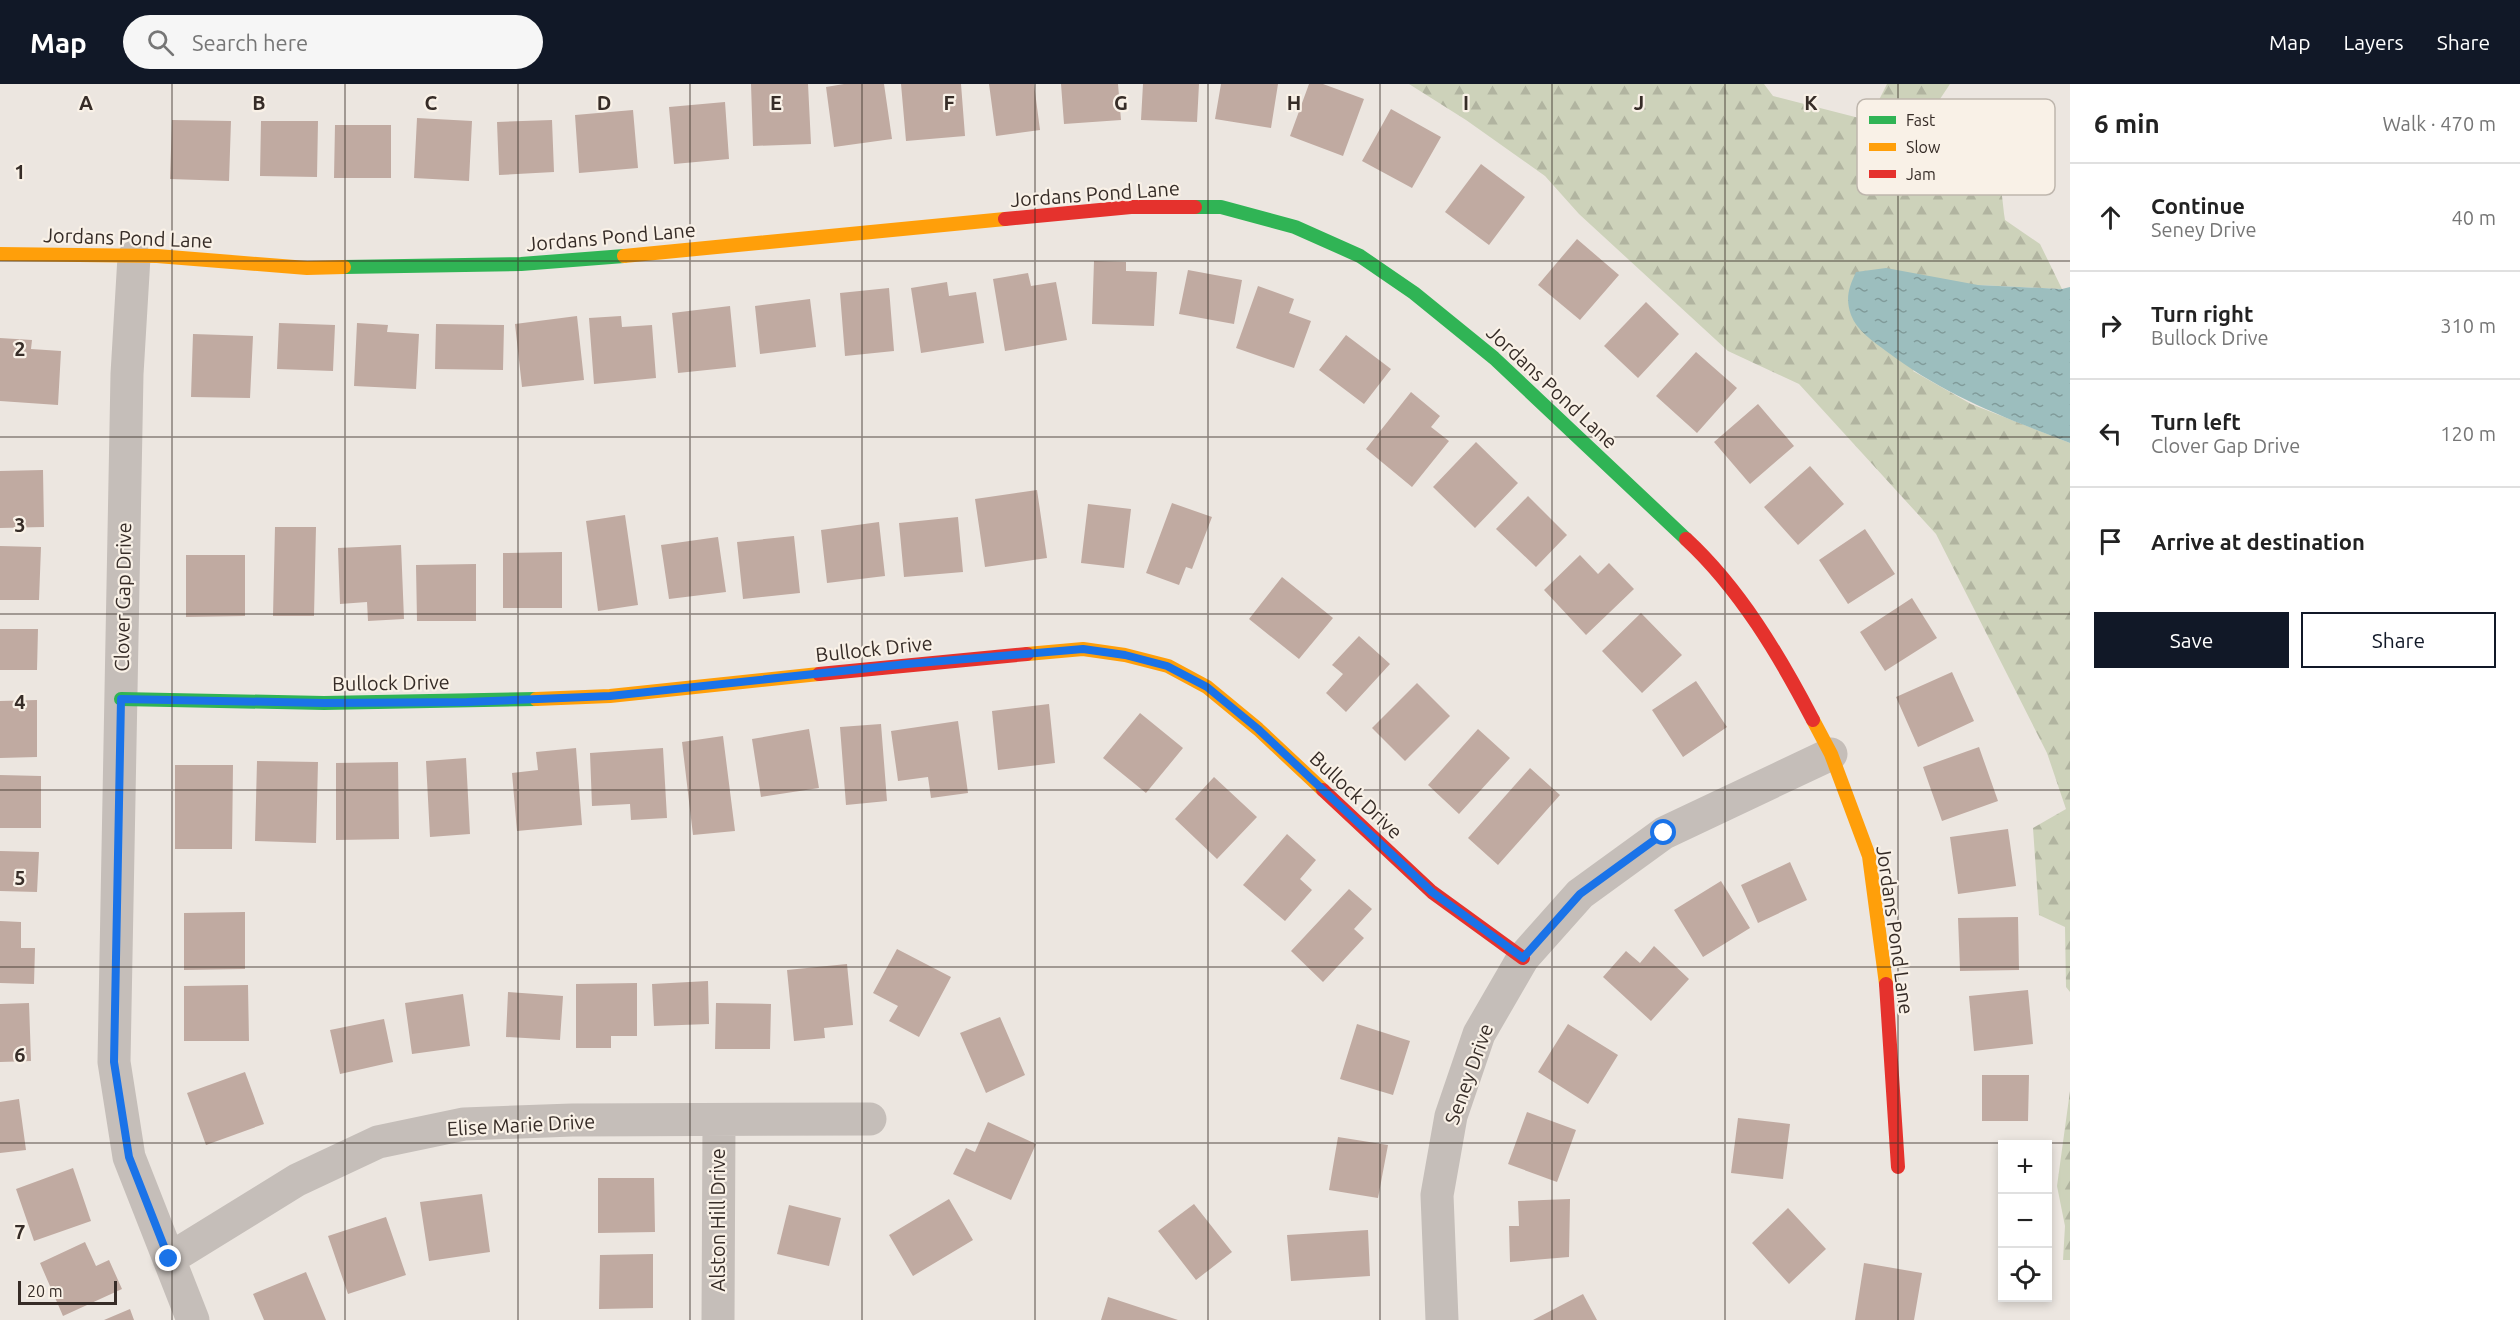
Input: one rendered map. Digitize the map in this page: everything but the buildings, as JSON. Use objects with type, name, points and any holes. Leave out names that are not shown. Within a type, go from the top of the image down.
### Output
[{"type":"street","name":"Jordans Pond Lane","points":[[0,254],[157,256],[307,268],[521,264],[655,254],[1131,207],[1221,207],[1295,227],[1360,256],[1414,292],[1494,358],[1709,560],[1781,658],[1831,754],[1869,856],[1887,981],[1898,1167]]},
{"type":"street","name":"Clover Gap Drive","points":[[134,257],[127,374],[114,1062],[129,1157],[193,1320]]},
{"type":"street","name":"Bullock Drive","points":[[121,699],[336,703],[467,702],[610,696],[907,664],[1083,649],[1125,655],[1167,666],[1207,687],[1258,729],[1432,892],[1523,958]]},
{"type":"street","name":"Seney Drive","points":[[1442,1320],[1437,1195],[1451,1116],[1479,1034],[1523,958],[1580,894],[1664,833],[1831,754]]},
{"type":"street","name":"Elise Marie Drive","points":[[169,1259],[297,1180],[378,1142],[464,1124],[572,1120],[870,1119]]},
{"type":"street","name":"Alston Hill Drive","points":[[718,1320],[719,1121]]},
{"type":"green space","points":[[1409,84],[1764,84],[1773,96],[1857,117],[1857,195],[2002,195],[2005,220],[2040,244],[2062,289],[1978,285],[1913,371],[1971,404],[2070,443],[2070,992],[2066,987],[2065,927],[2039,915],[2033,828],[2066,809],[2047,753],[1936,534],[1799,384],[1728,351],[1579,214],[1545,176],[1466,120]]},
{"type":"green space","points":[[1887,84],[1950,84],[1940,99],[1880,99]]},
{"type":"green space","points":[[2070,1091],[2070,1260],[2063,1260],[2065,1226],[2057,1186]]},
{"type":"water","points":[[1886,268],[1978,285],[2062,289],[2070,287],[2070,443],[1952,393],[1908,367],[1866,335],[1851,315],[1848,303],[1850,288],[1856,272]]},
{"type":"traffic: fast","points":[[1195,207],[1221,207],[1295,227],[1360,256],[1414,293],[1494,358],[1686,539]]},
{"type":"traffic: fast","points":[[344,267],[521,264],[624,256]]},
{"type":"traffic: fast","points":[[121,699],[324,703],[536,699]]},
{"type":"traffic: slow","points":[[624,256],[1005,219]]},
{"type":"traffic: slow","points":[[0,254],[157,256],[307,268],[344,267]]},
{"type":"traffic: slow","points":[[1027,654],[1083,649],[1125,655],[1168,666],[1207,687],[1258,729],[1323,790]]},
{"type":"traffic: slow","points":[[536,699],[610,696],[819,674]]},
{"type":"traffic: slow","points":[[1813,720],[1831,754],[1869,856],[1886,984]]},
{"type":"traffic: jam","points":[[1005,219],[1131,207],[1195,207]]},
{"type":"traffic: jam","points":[[1686,539],[1706,558],[1741,601],[1772,647],[1813,720]]},
{"type":"traffic: jam","points":[[819,674],[1027,654]]},
{"type":"traffic: jam","points":[[1323,790],[1432,892],[1523,958]]},
{"type":"traffic: jam","points":[[1886,984],[1898,1167]]},
{"type":"route","points":[[169,1259],[129,1157],[114,1062],[121,699],[324,703],[467,702],[610,696],[907,664],[1083,649],[1125,655],[1167,666],[1207,687],[1258,729],[1432,892],[1523,958],[1580,894],[1664,833]]}]
